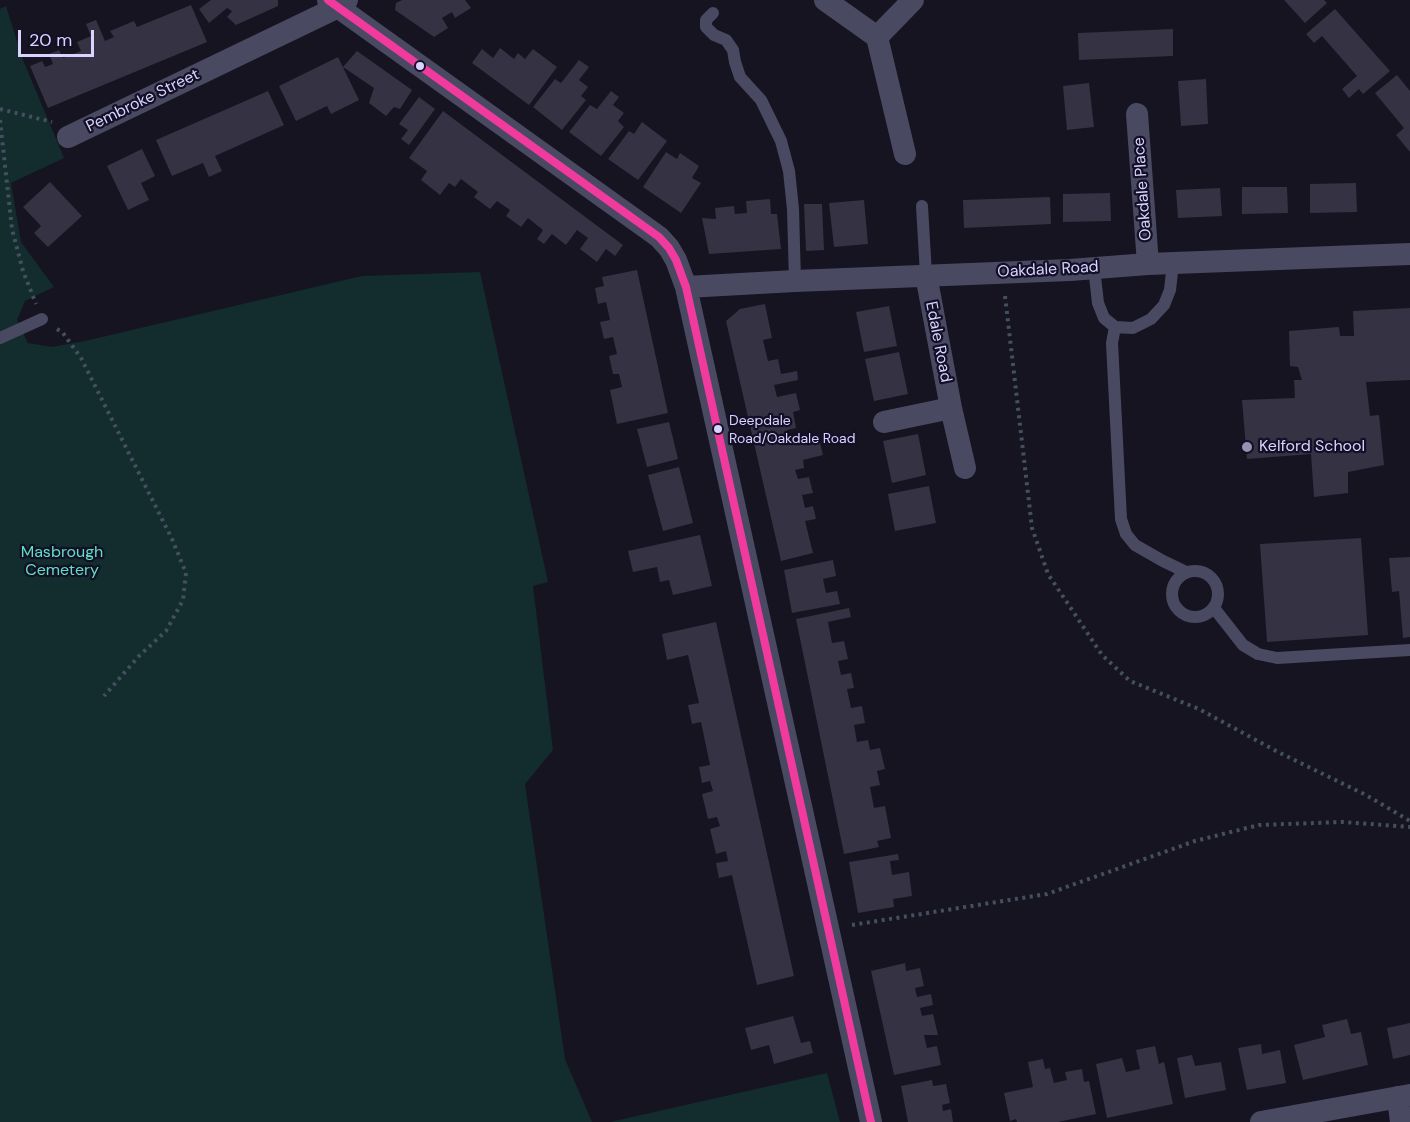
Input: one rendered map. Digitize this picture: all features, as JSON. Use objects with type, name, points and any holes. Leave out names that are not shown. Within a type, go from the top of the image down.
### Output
[{"type":"street","points":[[825,0],[877,37],[905,154]]},
{"type":"street","points":[[877,37],[913,0]]},
{"type":"street","points":[[338,2],[658,237],[669,248],[676,260],[686,287],[871,1122]]},
{"type":"street","name":"Pembroke Street","points":[[68,137],[338,2]]},
{"type":"street","name":"Oakdale Place","points":[[1137,114],[1148,264]]},
{"type":"street","name":"Oakdale Road","points":[[686,287],[1148,264],[1410,254]]},
{"type":"street","name":"Edale Road","points":[[926,275],[951,408],[965,468]]},
{"type":"street","points":[[884,422],[951,408]]},
{"type":"street","points":[[1262,1122],[1404,1096],[1401,1122]]},
{"type":"lane","points":[[713,13],[706,20],[706,27],[714,35],[726,40],[733,50],[740,77],[761,100],[781,141],[789,171],[793,209],[795,281]]},
{"type":"lane","points":[[922,206],[926,275]]},
{"type":"lane","points":[[1094,268],[1098,303],[1104,318],[1115,327],[1132,328],[1150,319],[1164,305],[1170,290],[1173,264]]},
{"type":"lane","points":[[0,338],[42,319]]},
{"type":"lane","points":[[1115,327],[1112,343],[1121,519],[1126,534],[1135,544],[1186,572]]},
{"type":"lane","points":[[1193,570],[1208,574],[1214,579],[1219,594],[1214,608],[1201,616],[1185,615],[1179,611],[1171,597],[1174,582],[1179,576],[1193,570]]},
{"type":"lane","points":[[1214,608],[1243,645],[1258,654],[1277,658],[1410,650]]},
{"type":"path","points":[[0,109],[52,122],[68,137]]},
{"type":"path","points":[[0,120],[12,229],[22,271],[42,319],[63,333],[81,358],[172,538],[186,573],[183,600],[166,631],[139,656],[104,696]]},
{"type":"path","points":[[1002,272],[1032,528],[1048,574],[1102,655],[1130,681],[1199,709],[1278,753],[1366,795],[1410,821]]},
{"type":"path","points":[[828,929],[1047,894],[1195,841],[1259,825],[1343,822],[1410,827]]},
{"type":"green space","name":"Masbrough Cemetery","points":[[6,6],[23,60],[64,158],[11,183],[21,242],[54,287],[25,301],[17,320],[28,343],[52,347],[85,341],[362,276],[480,272],[548,582],[533,586],[553,750],[525,784],[565,1059],[592,1122],[0,1122],[0,9]]},
{"type":"green space","points":[[827,1073],[840,1122],[610,1122]]},
{"type":"building","points":[[211,0],[278,0],[278,6],[236,25],[227,17],[232,11],[227,8],[209,23],[199,9]]},
{"type":"building","points":[[402,0],[465,0],[471,8],[455,18],[452,12],[442,18],[448,28],[434,37],[395,10],[396,3]]},
{"type":"building","points":[[1284,0],[1324,0],[1327,3],[1305,23]]},
{"type":"building","points":[[191,5],[207,42],[48,108],[30,66],[42,61],[45,67],[53,64],[49,54],[59,50],[63,58],[81,51],[77,42],[91,36],[86,24],[96,20],[105,41],[114,37],[110,31],[134,21],[137,27]]},
{"type":"building","points":[[1335,9],[1390,71],[1363,94],[1359,89],[1349,98],[1342,89],[1357,76],[1322,36],[1314,43],[1306,34]]},
{"type":"building","points":[[1173,29],[1173,56],[1079,60],[1078,33]]},
{"type":"building","points":[[500,48],[514,59],[518,53],[525,59],[533,49],[557,67],[529,105],[472,63],[482,49],[493,58]]},
{"type":"building","points":[[357,51],[412,90],[400,109],[394,107],[386,116],[369,103],[374,88],[343,67]]},
{"type":"building","points":[[338,57],[359,100],[331,114],[327,106],[296,121],[279,86]]},
{"type":"building","points":[[579,60],[589,67],[579,80],[588,87],[581,96],[586,100],[562,130],[533,107],[555,79],[561,83]]},
{"type":"building","points":[[1397,75],[1410,91],[1410,152],[1396,135],[1404,128],[1375,93]]},
{"type":"building","points":[[1206,79],[1208,124],[1181,126],[1178,81]]},
{"type":"building","points":[[1089,83],[1094,127],[1067,130],[1063,86]]},
{"type":"building","points":[[268,91],[284,125],[215,156],[222,171],[209,177],[203,163],[172,176],[156,140]]},
{"type":"building","points":[[611,91],[619,97],[613,105],[624,113],[618,121],[624,127],[601,156],[569,132],[590,105],[597,109]]},
{"type":"building","points":[[419,97],[435,109],[409,145],[401,139],[408,130],[399,124]]},
{"type":"building","points":[[443,111],[623,245],[615,256],[606,249],[597,262],[580,249],[588,238],[577,230],[566,245],[552,234],[544,244],[537,239],[543,230],[528,218],[521,227],[506,216],[510,210],[497,201],[490,209],[474,197],[478,192],[461,179],[455,187],[449,183],[440,195],[421,180],[427,171],[409,158]]},
{"type":"building","points":[[642,122],[667,141],[638,180],[608,159],[629,131],[634,134]]},
{"type":"building","points":[[142,149],[155,176],[141,183],[149,200],[128,210],[107,166]]},
{"type":"building","points":[[666,152],[677,159],[680,153],[699,166],[692,178],[701,183],[681,213],[643,187]]},
{"type":"building","points":[[50,182],[82,216],[48,247],[34,233],[41,226],[23,207]]},
{"type":"building","points":[[1356,183],[1357,212],[1310,213],[1310,184]]},
{"type":"building","points":[[1242,187],[1287,187],[1288,213],[1242,214]]},
{"type":"building","points":[[1220,188],[1222,216],[1178,218],[1176,190]]},
{"type":"building","points":[[1110,193],[1111,221],[1063,222],[1063,194]]},
{"type":"building","points":[[1050,197],[1051,224],[964,228],[963,200]]},
{"type":"building","points":[[770,199],[771,214],[777,214],[781,249],[709,254],[702,218],[716,219],[715,208],[734,206],[735,214],[747,213],[746,201]]},
{"type":"building","points":[[864,200],[868,244],[834,247],[829,203]]},
{"type":"building","points":[[804,204],[822,204],[824,250],[806,251]]},
{"type":"building","points":[[637,270],[668,413],[617,424],[610,390],[622,387],[619,374],[613,374],[609,356],[617,354],[613,337],[604,339],[600,322],[610,320],[606,302],[598,304],[595,288],[604,286],[602,277]]},
{"type":"building","points":[[765,304],[772,338],[763,340],[768,361],[778,359],[781,374],[797,371],[798,380],[774,385],[777,397],[796,393],[800,410],[793,412],[796,428],[787,430],[789,440],[818,434],[823,455],[803,460],[804,468],[795,470],[798,479],[809,477],[813,493],[802,495],[805,508],[813,506],[816,519],[805,521],[813,553],[781,561],[726,321],[740,309]]},
{"type":"building","points":[[889,306],[897,346],[864,352],[856,312]]},
{"type":"building","points":[[1410,308],[1410,380],[1366,382],[1370,416],[1379,415],[1384,465],[1348,472],[1348,493],[1314,497],[1311,454],[1247,459],[1242,400],[1295,398],[1294,380],[1302,380],[1298,367],[1290,366],[1289,331],[1339,327],[1340,336],[1354,336],[1353,311]]},
{"type":"building","points":[[899,352],[908,394],[874,401],[865,359]]},
{"type":"building","points":[[669,422],[678,459],[647,467],[637,429]]},
{"type":"building","points":[[918,434],[926,475],[892,483],[883,441]]},
{"type":"building","points":[[679,467],[693,523],[663,531],[648,475]]},
{"type":"building","points":[[929,486],[936,523],[895,531],[888,494]]},
{"type":"building","points":[[700,535],[712,586],[673,595],[669,580],[660,582],[657,567],[633,572],[628,551]]},
{"type":"building","points":[[1361,538],[1368,635],[1267,642],[1260,544]]},
{"type":"building","points":[[1410,557],[1410,637],[1403,638],[1399,591],[1392,592],[1389,558]]},
{"type":"building","points":[[833,560],[836,576],[823,579],[826,593],[837,591],[840,604],[792,613],[784,570]]},
{"type":"building","points":[[849,608],[851,617],[828,622],[832,643],[844,641],[848,659],[838,661],[841,675],[851,673],[854,688],[847,689],[851,708],[862,706],[865,723],[854,725],[857,742],[868,740],[870,750],[880,748],[885,769],[877,771],[880,785],[870,787],[874,808],[885,806],[891,838],[877,841],[879,847],[844,854],[796,619]]},
{"type":"building","points":[[716,622],[794,976],[757,985],[732,875],[719,878],[716,863],[728,861],[726,851],[716,854],[710,829],[720,826],[717,817],[708,819],[702,794],[713,791],[710,781],[702,783],[699,767],[710,765],[701,722],[692,724],[688,705],[699,703],[688,655],[667,660],[662,634]]},
{"type":"building","points":[[898,854],[899,860],[890,861],[892,875],[909,872],[912,896],[893,899],[894,907],[858,913],[849,862]]},
{"type":"building","points":[[905,963],[906,971],[920,968],[924,986],[915,988],[917,997],[931,994],[933,1005],[920,1008],[922,1016],[933,1014],[938,1035],[924,1035],[927,1048],[937,1046],[941,1065],[894,1075],[871,971]]},
{"type":"building","points":[[793,1016],[801,1043],[810,1041],[813,1053],[774,1064],[769,1045],[751,1050],[745,1028]]},
{"type":"building","points":[[1347,1019],[1351,1034],[1361,1032],[1368,1065],[1303,1080],[1294,1045],[1325,1037],[1322,1025]]},
{"type":"building","points":[[1410,1023],[1410,1055],[1393,1059],[1387,1028]]},
{"type":"building","points":[[1261,1044],[1262,1054],[1280,1050],[1286,1083],[1247,1090],[1238,1048]]},
{"type":"building","points":[[1155,1046],[1159,1064],[1164,1062],[1173,1104],[1107,1118],[1096,1064],[1122,1058],[1126,1072],[1140,1069],[1136,1050]]},
{"type":"building","points":[[1192,1055],[1195,1066],[1221,1062],[1226,1090],[1185,1098],[1177,1058]]},
{"type":"building","points":[[1043,1059],[1045,1069],[1050,1068],[1054,1083],[1067,1080],[1065,1072],[1082,1069],[1084,1082],[1089,1081],[1096,1114],[1058,1122],[1017,1122],[1016,1119],[1010,1121],[1004,1093],[1033,1087],[1028,1062]]},
{"type":"building","points":[[932,1080],[933,1086],[946,1084],[950,1103],[942,1105],[943,1111],[951,1109],[953,1122],[908,1122],[901,1086]]},
{"type":"transit line","points":[[328,0],[659,237],[676,260],[686,287],[871,1122]]},
{"type":"place","name":"Deepdale Road/Oakdale Road","points":[[718,429]]},
{"type":"place","name":"Kelford School","points":[[1247,447]]}]
